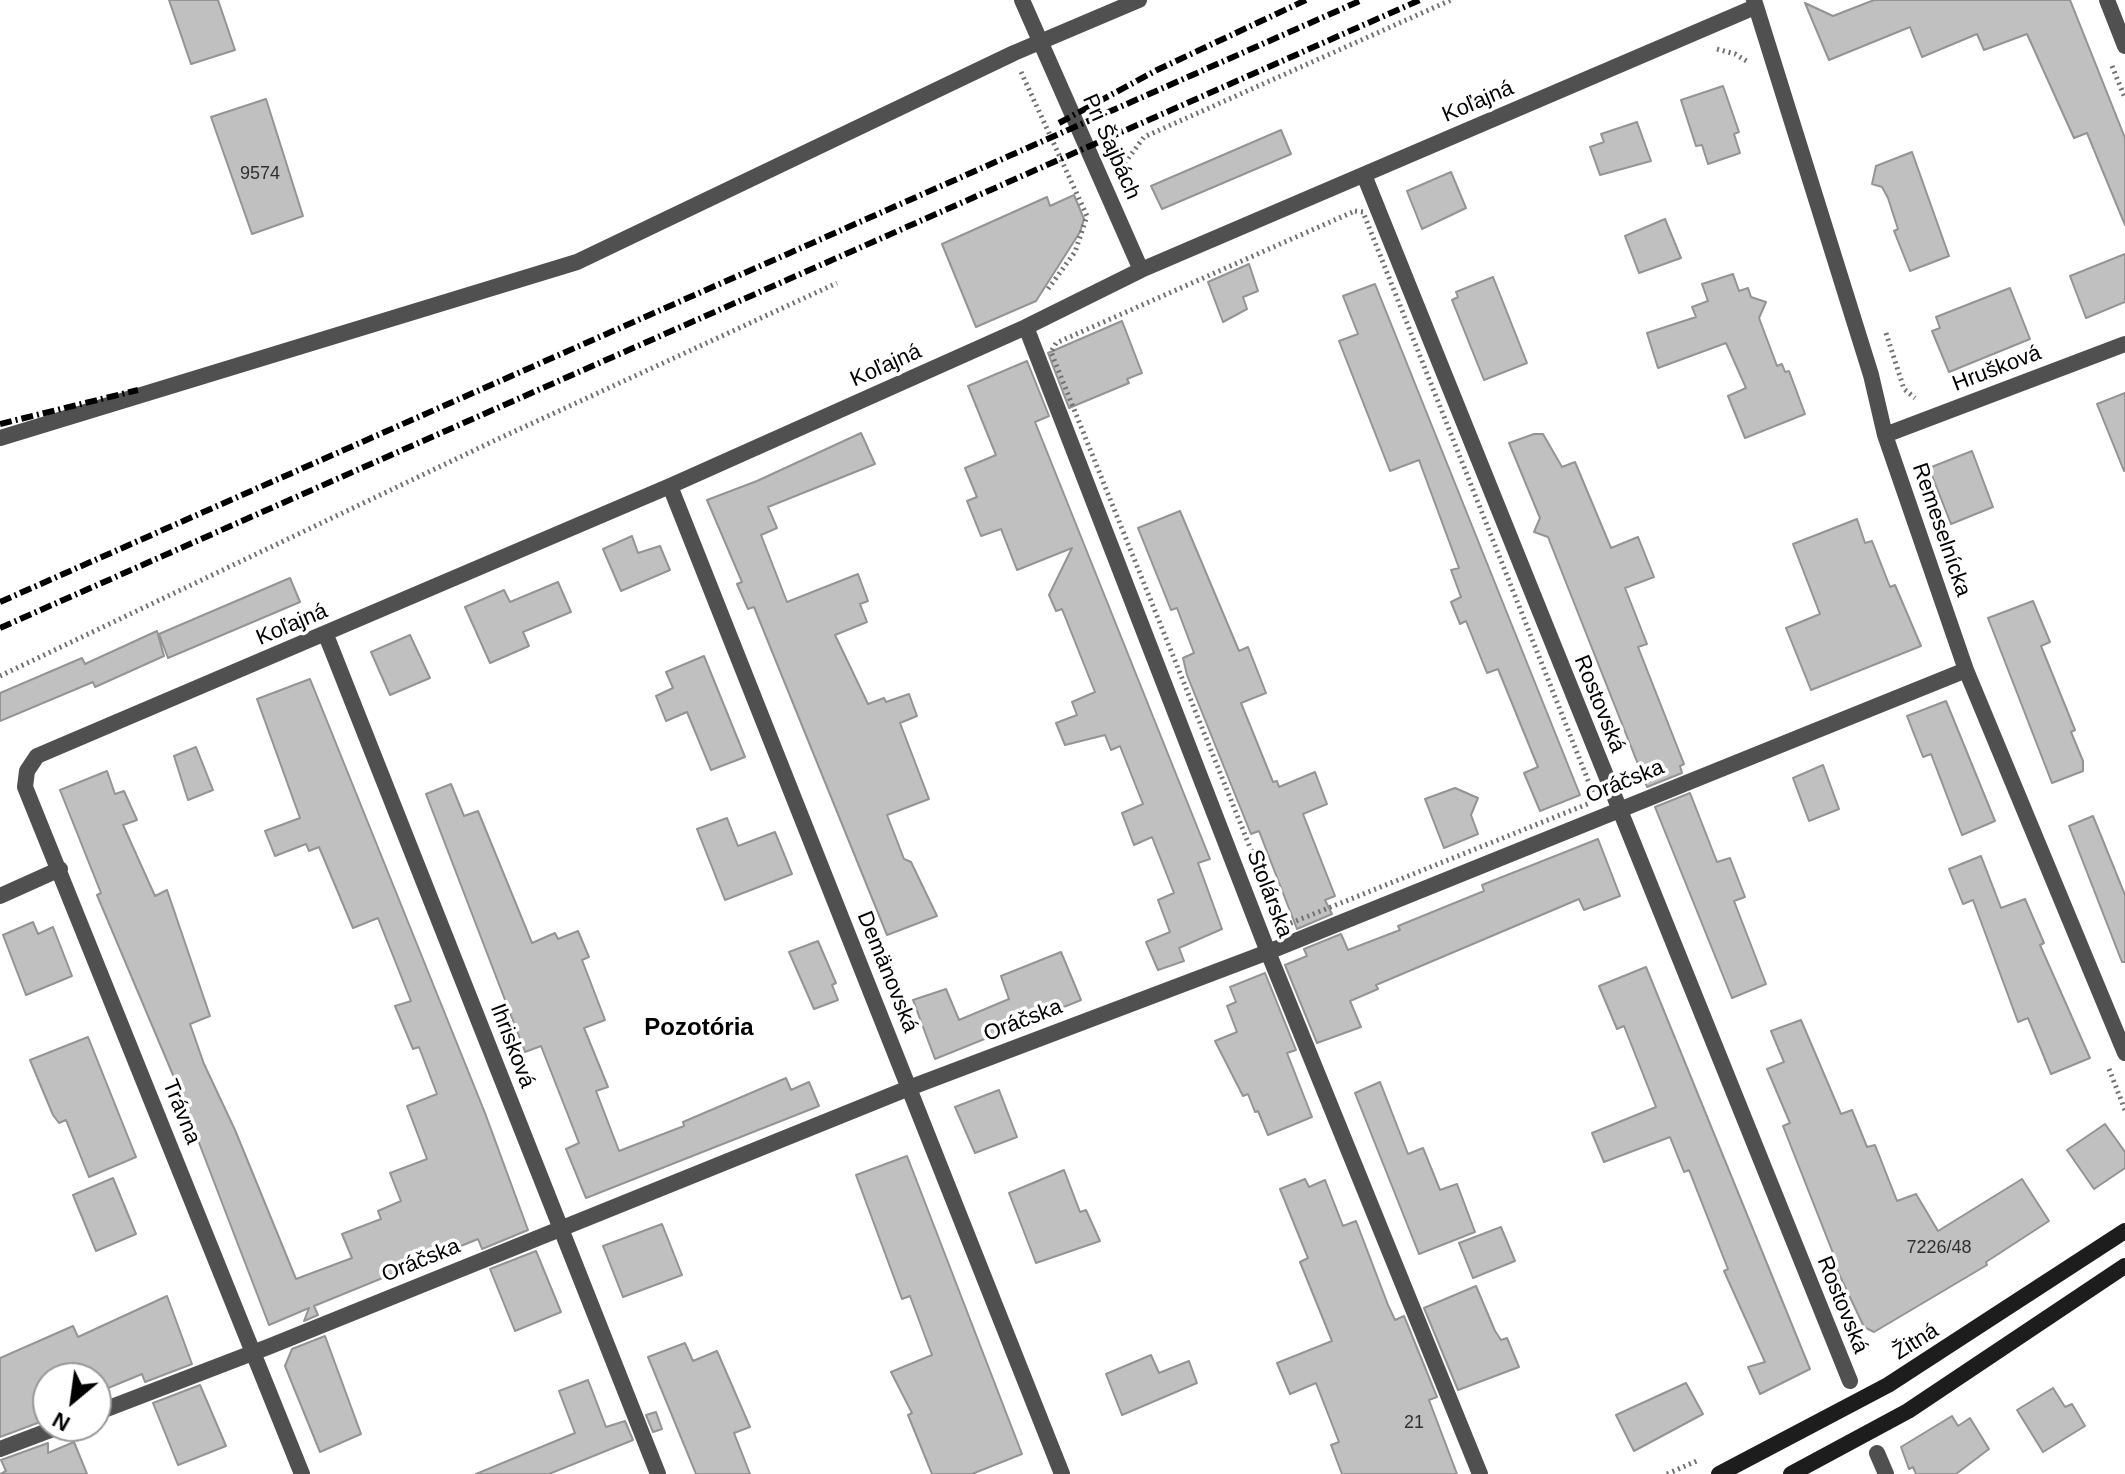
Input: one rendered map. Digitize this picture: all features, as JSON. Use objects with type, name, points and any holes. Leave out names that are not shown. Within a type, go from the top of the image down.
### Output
[{"type":"main road","name":"Žitná","points":[[1719,1474],[1787,1441],[1902,1377],[2125,1231]]},
{"type":"main road","points":[[1791,1474],[1919,1404],[2125,1266]]},
{"type":"street","name":"Pri Šajbách","points":[[1022,0],[1141,270]]},
{"type":"street","points":[[0,438],[577,262],[1014,53],[1139,0]]},
{"type":"street","points":[[2107,0],[2125,46]]},
{"type":"street","name":"Koľajná","points":[[29,766],[40,753],[326,635],[670,486],[1026,327],[1141,270],[1754,3]]},
{"type":"street","name":"Remeselnícka","points":[[1754,3],[1871,375],[1885,435],[1966,670],[2125,1053]]},
{"type":"street","name":"Rostovská","points":[[1364,175],[1850,1381]]},
{"type":"street","name":"Stolárska","points":[[1026,327],[1268,952],[1480,1474]]},
{"type":"street","name":"Hrušková","points":[[1885,435],[2125,344]]},
{"type":"street","name":"Demänovská","points":[[670,486],[1062,1474]]},
{"type":"street","name":"Ihrisková","points":[[326,635],[658,1474]]},
{"type":"street","name":"Oráčska","points":[[112,1407],[909,1088],[1268,952],[1966,670]]},
{"type":"street","name":"Trávna","points":[[29,766],[25,787],[302,1474]]},
{"type":"street","points":[[0,896],[60,869]]},
{"type":"street","points":[[0,1449],[32,1437]]},
{"type":"street","points":[[1877,1453],[1886,1474]]},
{"type":"path","points":[[1102,180],[1123,167],[1144,137],[1451,0]]},
{"type":"path","points":[[1712,49],[1735,54],[1752,65]]},
{"type":"path","points":[[1014,53],[1087,216],[1075,252],[1041,299]]},
{"type":"path","points":[[1355,211],[1363,212],[1595,798],[1590,803],[1286,925],[1280,922],[1051,352],[1056,343],[1070,336],[1355,211]]},
{"type":"path","points":[[0,676],[500,438],[837,283]]},
{"type":"path","points":[[1884,328],[1904,389],[1922,400]]},
{"type":"path","points":[[2107,1066],[2125,1110]]},
{"type":"building","points":[[169,0],[218,0],[235,50],[191,64]]},
{"type":"building","points":[[1874,0],[2070,0],[2125,138],[2125,225],[2087,133],[2074,138],[2027,34],[1984,50],[1977,34],[1922,57],[1910,27],[1829,60],[1805,3],[1833,16]]},
{"type":"building","points":[[1723,86],[1739,132],[1734,134],[1740,153],[1708,164],[1702,145],[1696,146],[1681,100]]},
{"type":"building","points":[[266,99],[303,216],[252,234],[211,117]]},
{"type":"building","points":[[1637,122],[1651,161],[1600,175],[1590,147],[1604,142],[1601,134]]},
{"type":"building","points":[[1281,130],[1291,154],[1162,209],[1151,186]]},
{"type":"building","points":[[1912,152],[1949,256],[1910,271],[1894,231],[1898,229],[1888,198],[1882,187],[1872,184],[1876,166]]},
{"type":"building","points":[[1451,172],[1466,208],[1422,229],[1407,191]]},
{"type":"building","points":[[1074,195],[1084,219],[1080,232],[1036,301],[976,327],[942,244],[1047,197],[1050,206]]},
{"type":"building","points":[[1665,219],[1681,258],[1639,273],[1625,236]]},
{"type":"building","points":[[2125,254],[2125,302],[2086,318],[2070,276]]},
{"type":"building","points":[[1249,264],[1258,291],[1243,297],[1247,309],[1223,322],[1208,282]]},
{"type":"building","points":[[1733,274],[1739,291],[1748,288],[1751,297],[1766,302],[1759,318],[1777,366],[1782,364],[1785,372],[1789,371],[1805,414],[1745,438],[1728,396],[1746,388],[1726,343],[1658,368],[1647,333],[1696,317],[1692,307],[1708,301],[1702,284]]},
{"type":"building","points":[[1493,277],[1527,363],[1484,380],[1452,300],[1458,297],[1456,292]]},
{"type":"building","points":[[1375,284],[1580,795],[1540,811],[1524,773],[1538,767],[1498,669],[1487,673],[1466,621],[1460,624],[1451,602],[1461,597],[1451,570],[1459,568],[1419,460],[1390,471],[1339,341],[1358,334],[1343,296]]},
{"type":"building","points":[[2010,288],[2030,339],[1949,372],[1932,331],[1940,328],[1936,317]]},
{"type":"building","points":[[1122,321],[1142,373],[1127,379],[1129,383],[1069,408],[1048,353]]},
{"type":"building","points":[[1027,361],[1049,416],[1035,422],[1210,859],[1198,863],[1222,929],[1179,948],[1184,961],[1158,970],[1146,942],[1170,932],[1158,900],[1174,893],[1152,837],[1134,845],[1122,813],[1143,804],[1120,746],[1111,750],[1105,735],[1065,745],[1056,723],[1077,715],[1072,702],[1095,692],[1062,609],[1056,611],[1049,595],[1072,548],[1017,570],[1001,529],[981,536],[967,501],[977,497],[965,468],[996,455],[968,386]]},
{"type":"building","points":[[2125,393],[2125,470],[2124,471],[2097,404]]},
{"type":"building","points":[[861,433],[875,464],[768,507],[777,528],[761,535],[787,602],[858,574],[868,601],[860,604],[867,622],[835,635],[868,704],[909,694],[917,716],[900,723],[929,799],[887,815],[904,859],[911,862],[937,916],[887,935],[754,607],[748,609],[737,584],[742,582],[707,500],[757,481]]},
{"type":"building","points":[[1543,434],[1562,467],[1575,462],[1611,548],[1638,537],[1654,577],[1625,588],[1647,644],[1638,647],[1684,764],[1680,766],[1682,773],[1647,787],[1548,537],[1534,532],[1540,518],[1509,443]]},
{"type":"building","points":[[1972,451],[1993,507],[1951,524],[1929,468]]},
{"type":"building","points":[[1180,511],[1239,651],[1248,647],[1266,693],[1241,703],[1273,782],[1277,781],[1279,787],[1315,772],[1327,804],[1303,814],[1335,896],[1325,900],[1332,914],[1297,929],[1259,831],[1251,834],[1187,675],[1183,658],[1194,653],[1177,608],[1171,610],[1138,528]]},
{"type":"building","points":[[1857,519],[1865,543],[1872,541],[1890,587],[1895,585],[1921,646],[1811,690],[1786,628],[1820,614],[1793,544]]},
{"type":"building","points":[[632,536],[638,553],[660,546],[670,570],[621,591],[603,549]]},
{"type":"building","points":[[290,578],[300,602],[168,658],[159,634]]},
{"type":"building","points":[[558,582],[571,612],[523,632],[529,646],[490,663],[465,607],[504,590],[510,602]]},
{"type":"building","points":[[2033,601],[2050,642],[2041,646],[2075,730],[2071,732],[2083,761],[2083,771],[2052,783],[1988,618]]},
{"type":"building","points":[[157,631],[164,656],[95,687],[93,682],[0,721],[0,693],[82,658],[85,664]]},
{"type":"building","points":[[410,635],[430,678],[390,695],[371,652]]},
{"type":"building","points":[[704,656],[745,757],[711,770],[687,712],[666,721],[656,696],[673,688],[666,672]]},
{"type":"building","points":[[310,679],[485,1113],[528,1230],[482,1249],[478,1239],[314,1306],[318,1315],[304,1321],[309,1308],[269,1325],[173,1075],[97,895],[101,893],[60,790],[107,771],[115,794],[124,791],[137,820],[123,825],[155,896],[167,890],[210,1016],[190,1024],[204,1064],[235,1130],[296,1279],[352,1258],[342,1234],[381,1219],[378,1211],[401,1201],[390,1173],[427,1159],[407,1106],[437,1094],[419,1047],[413,1049],[395,1006],[411,1001],[378,918],[353,928],[319,847],[309,851],[306,844],[275,856],[265,831],[300,818],[257,699]]},
{"type":"building","points":[[1946,701],[1995,821],[1962,835],[1931,754],[1923,757],[1907,716]]},
{"type":"building","points":[[196,747],[213,790],[188,800],[174,756]]},
{"type":"building","points":[[1823,765],[1839,809],[1809,821],[1793,778]]},
{"type":"building","points":[[451,784],[464,816],[478,811],[532,943],[555,933],[558,939],[578,931],[589,957],[582,960],[605,1020],[584,1028],[608,1087],[596,1091],[619,1151],[684,1126],[683,1122],[786,1078],[791,1090],[809,1082],[819,1106],[586,1198],[566,1149],[579,1143],[541,1046],[525,1052],[426,794]]},
{"type":"building","points":[[1455,788],[1478,798],[1471,815],[1478,834],[1444,848],[1425,799]]},
{"type":"building","points":[[1690,793],[1717,862],[1730,858],[1745,897],[1734,901],[1766,984],[1732,998],[1655,807]]},
{"type":"building","points":[[2093,816],[2125,895],[2125,962],[2122,962],[2069,826]]},
{"type":"building","points":[[727,818],[738,846],[775,832],[792,874],[725,900],[697,829]]},
{"type":"building","points":[[1598,839],[1620,896],[1584,910],[1579,899],[1376,985],[1378,989],[1350,1001],[1361,1027],[1317,1043],[1285,965],[1307,956],[1304,949],[1341,934],[1348,950],[1484,891],[1482,885]]},
{"type":"building","points":[[1981,856],[2001,908],[2025,899],[2044,943],[2040,945],[2090,1058],[2051,1074],[2028,1018],[2018,1022],[1973,900],[1963,904],[1949,869]]},
{"type":"building","points":[[33,922],[38,934],[53,927],[72,976],[26,995],[3,935]]},
{"type":"building","points":[[818,941],[836,983],[832,985],[838,1000],[814,1009],[789,952]]},
{"type":"building","points":[[1061,952],[1081,1000],[935,1059],[913,1000],[946,989],[959,1020],[1009,999],[1001,976]]},
{"type":"building","points":[[1646,967],[1810,1369],[1760,1394],[1748,1367],[1765,1362],[1724,1271],[1728,1269],[1689,1170],[1684,1172],[1670,1137],[1604,1162],[1592,1133],[1656,1107],[1624,1026],[1617,1029],[1599,986]]},
{"type":"building","points":[[1265,973],[1296,1050],[1287,1053],[1312,1117],[1268,1135],[1258,1111],[1255,1112],[1248,1094],[1243,1096],[1215,1041],[1237,1032],[1227,1006],[1236,1002],[1230,987]]},
{"type":"building","points":[[1801,1020],[1841,1114],[1852,1110],[1867,1147],[1875,1145],[1897,1201],[1916,1194],[1938,1231],[2022,1179],[2049,1221],[1986,1262],[1987,1265],[1874,1332],[1864,1327],[1830,1255],[1833,1253],[1783,1126],[1790,1123],[1767,1069],[1784,1062],[1771,1031]]},
{"type":"building","points":[[88,1037],[136,1157],[89,1177],[66,1120],[59,1123],[53,1115],[30,1060]]},
{"type":"building","points":[[1380,1082],[1408,1154],[1423,1148],[1440,1190],[1457,1184],[1475,1232],[1419,1254],[1355,1093]]},
{"type":"building","points":[[999,1090],[1017,1137],[975,1153],[955,1107]]},
{"type":"building","points":[[2105,1124],[2125,1152],[2125,1168],[2094,1189],[2067,1150]]},
{"type":"building","points":[[907,1156],[1022,1454],[972,1474],[932,1474],[908,1415],[912,1413],[891,1372],[932,1355],[910,1296],[902,1299],[856,1175]]},
{"type":"building","points":[[1064,1170],[1080,1212],[1086,1210],[1100,1241],[1036,1263],[1009,1193]]},
{"type":"building","points":[[113,1178],[136,1234],[96,1251],[73,1195]]},
{"type":"building","points":[[1305,1179],[1309,1187],[1325,1180],[1343,1226],[1356,1221],[1388,1305],[1395,1320],[1404,1316],[1437,1397],[1429,1400],[1457,1474],[1342,1474],[1331,1445],[1339,1442],[1316,1383],[1290,1394],[1277,1363],[1332,1341],[1300,1262],[1308,1258],[1280,1189]]},
{"type":"building","points":[[662,1224],[682,1275],[623,1297],[603,1246]]},
{"type":"building","points":[[1501,1227],[1515,1261],[1473,1278],[1459,1243]]},
{"type":"building","points":[[536,1251],[561,1312],[515,1331],[490,1269]]},
{"type":"building","points":[[1476,1286],[1495,1331],[1501,1340],[1507,1338],[1519,1367],[1458,1390],[1424,1308]]},
{"type":"building","points":[[167,1296],[192,1364],[145,1382],[142,1374],[112,1386],[112,1362],[32,1362],[32,1425],[0,1437],[0,1358],[73,1326],[78,1337]]},
{"type":"building","points":[[325,1336],[361,1434],[320,1452],[285,1366],[292,1349]]},
{"type":"building","points":[[685,1343],[693,1361],[717,1351],[750,1427],[734,1433],[750,1474],[696,1474],[648,1357]]},
{"type":"building","points":[[1151,1355],[1159,1373],[1189,1361],[1197,1383],[1122,1415],[1106,1374]]},
{"type":"building","points":[[588,1380],[606,1427],[625,1421],[633,1440],[549,1474],[476,1474],[575,1433],[559,1391]]},
{"type":"building","points":[[1686,1383],[1703,1414],[1634,1451],[1616,1415]]},
{"type":"building","points":[[200,1385],[226,1446],[178,1465],[153,1403]]},
{"type":"building","points":[[2053,1388],[2065,1407],[2072,1404],[2085,1426],[2043,1452],[2017,1410]]},
{"type":"building","points":[[656,1412],[662,1429],[653,1432],[646,1415]]},
{"type":"building","points":[[1952,1416],[1958,1426],[1970,1418],[1989,1449],[1956,1474],[1916,1474],[1913,1467],[1909,1469],[1901,1447]]},
{"type":"building","points":[[74,1442],[87,1474],[0,1474],[6,1471],[1,1460],[48,1443],[48,1453]]},
{"type":"railway","points":[[1059,123],[1157,70],[1306,0]]},
{"type":"railway","points":[[0,602],[1362,0]]},
{"type":"railway","points":[[0,628],[1420,0]]},
{"type":"railway","points":[[0,424],[138,390]]},
{"type":"district","name":"Pozotória","points":[[699,1028]]}]
